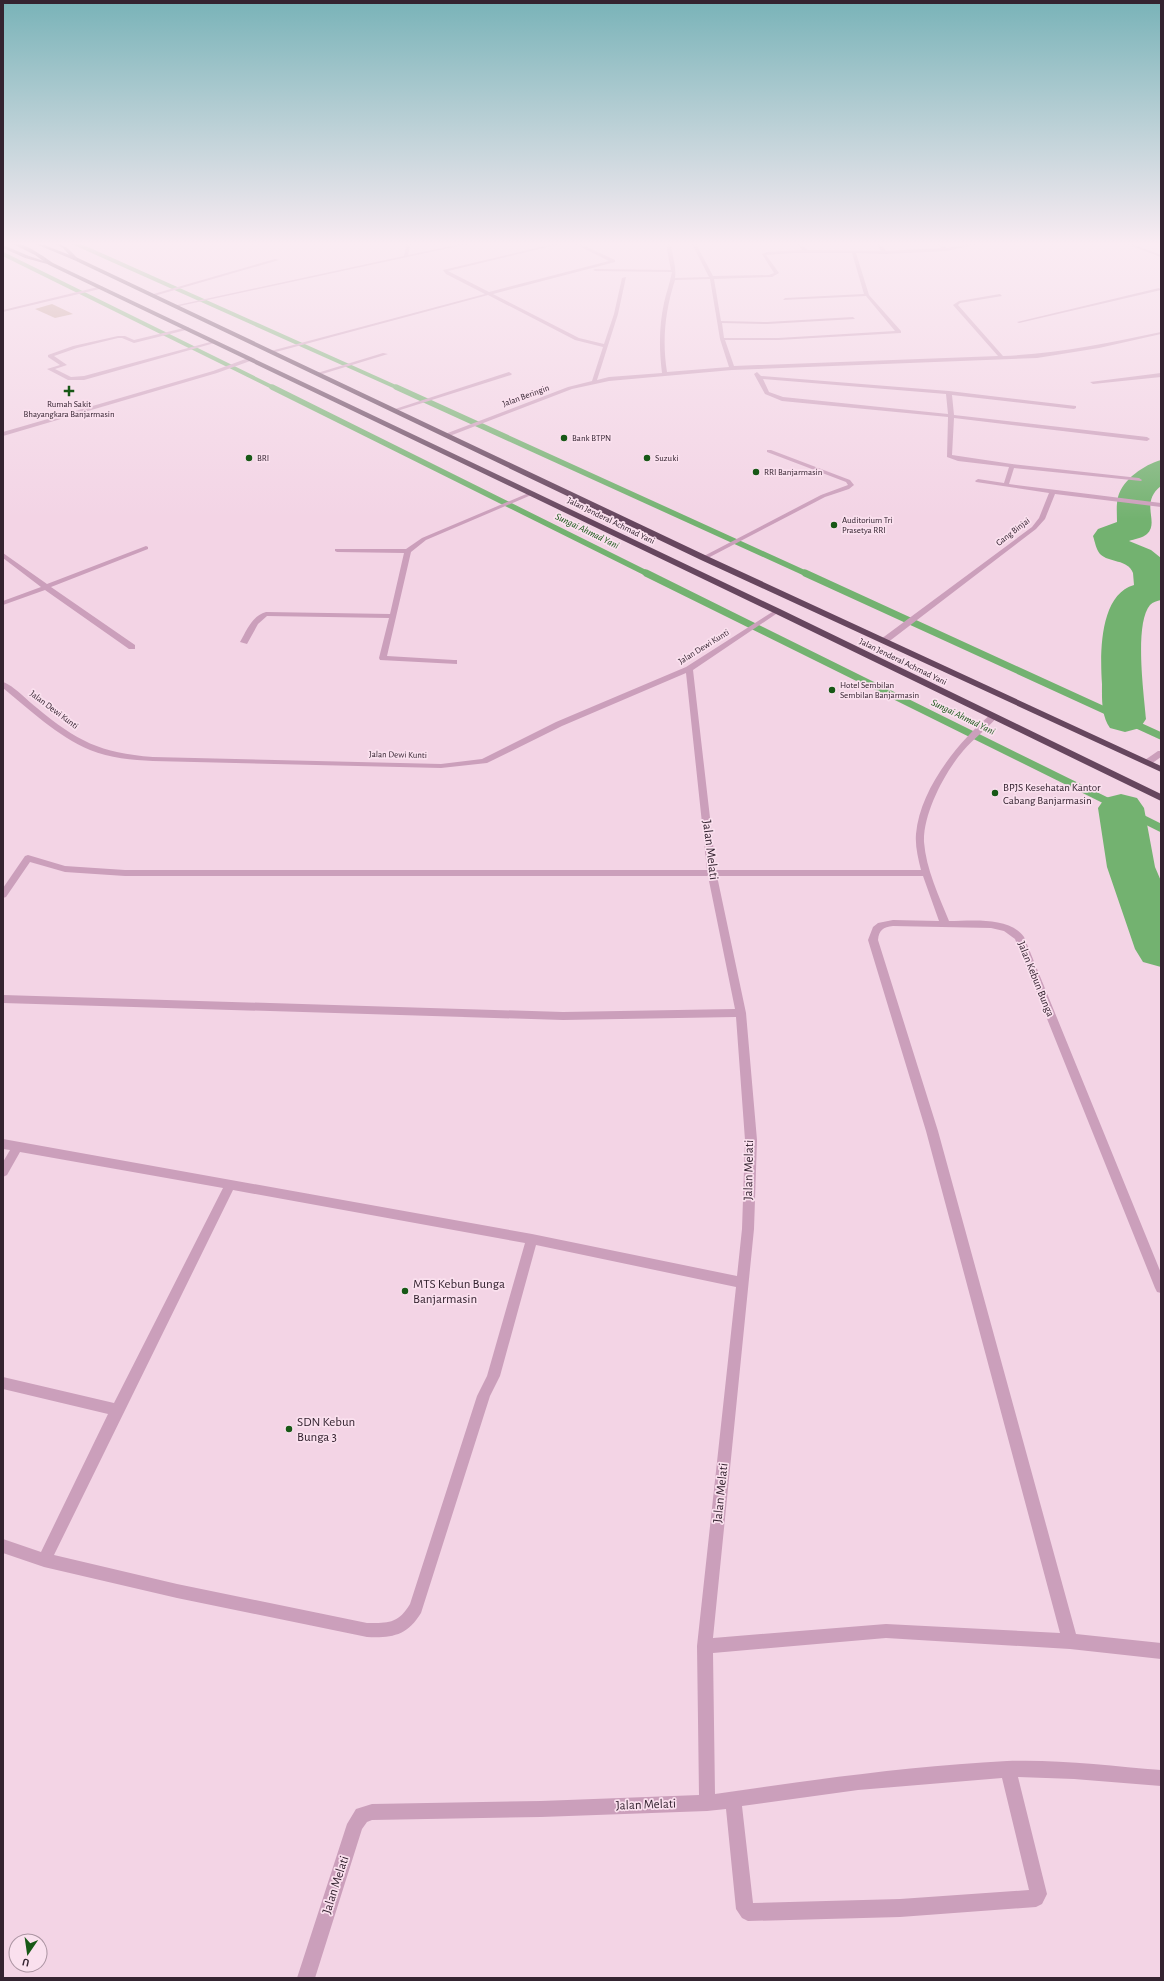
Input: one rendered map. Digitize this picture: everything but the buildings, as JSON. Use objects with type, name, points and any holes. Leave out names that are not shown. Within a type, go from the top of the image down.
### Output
[{"type":"highway","name":"Jalan Jenderal Achmad Yani","points":[[201,334],[777,611],[1161,798]]},
{"type":"highway","name":"Jalan Jenderal Achmad Yani","points":[[232,334],[704,558],[1161,769]]},
{"type":"highway","points":[[530,492],[545,483]]},
{"type":"street","points":[[164,334],[134,342],[123,337],[118,337],[75,348],[50,356],[64,365],[50,369],[70,379],[84,378],[216,342]]},
{"type":"street","points":[[270,352],[339,334]]},
{"type":"street","points":[[568,334],[577,339],[606,346]]},
{"type":"street","points":[[594,381],[610,334]]},
{"type":"street","points":[[662,334],[661,351],[665,374]]},
{"type":"street","points":[[721,334],[732,368]]},
{"type":"street","points":[[722,339],[786,338],[853,334]]},
{"type":"street","points":[[981,334],[1002,358]]},
{"type":"street","name":"Jalan Beringin","points":[[447,435],[570,388],[594,381],[732,368],[1037,356],[1069,352],[1154,334]]},
{"type":"street","points":[[317,374],[385,354]]},
{"type":"street","points":[[3,434],[215,372],[252,359]]},
{"type":"street","points":[[752,368],[759,377],[767,393],[782,399],[951,416],[1147,439]]},
{"type":"street","points":[[394,410],[509,374]]},
{"type":"street","points":[[1093,382],[1161,375]]},
{"type":"street","points":[[759,377],[1074,407]]},
{"type":"street","points":[[949,394],[951,416],[948,455],[951,457],[1012,466],[1139,480]]},
{"type":"street","points":[[704,558],[809,504],[851,485],[848,481],[769,451]]},
{"type":"street","points":[[1006,485],[1012,466]]},
{"type":"street","points":[[978,482],[1161,505]]},
{"type":"street","points":[[337,550],[408,551],[424,539],[515,501],[530,492]]},
{"type":"street","name":"Gang Binjai","points":[[884,641],[1034,528],[1042,519],[1054,492]]},
{"type":"street","points":[[3,603],[146,548]]},
{"type":"street","points":[[408,551],[383,658],[454,662]]},
{"type":"street","points":[[3,555],[132,647]]},
{"type":"street","name":"Jalan Dewi Kunti","points":[[3,684],[66,734],[106,753],[153,759],[441,766],[484,761],[559,724],[689,669],[777,611]]},
{"type":"street","points":[[244,642],[255,622],[260,616],[266,614],[392,616]]},
{"type":"street","name":"Jalan Melati","points":[[306,1978],[355,1824],[362,1815],[372,1812],[390,1811],[541,1809],[707,1803],[705,1646],[748,1229],[750,1140],[741,1013],[712,872],[689,669]]},
{"type":"street","points":[[945,923],[925,872],[920,840],[924,818],[945,772],[956,753],[994,716]]},
{"type":"street","points":[[1148,762],[1161,753]]},
{"type":"street","points":[[3,895],[28,858],[65,869],[125,873],[925,872]]},
{"type":"street","name":"Jalan Kebun Bunga","points":[[1070,1641],[932,1131],[873,940],[876,928],[883,924],[945,923],[1000,926],[1007,928],[1019,937],[1161,1288]]},
{"type":"street","points":[[3,999],[563,1016],[741,1013]]},
{"type":"street","points":[[3,1144],[532,1239],[742,1284]]},
{"type":"street","points":[[3,1172],[17,1147]]},
{"type":"street","points":[[44,1560],[117,1410],[230,1185]]},
{"type":"street","points":[[3,1546],[44,1560],[367,1630],[391,1630],[404,1624],[416,1608],[484,1396],[493,1376],[532,1239]]},
{"type":"street","points":[[3,1383],[117,1410]]},
{"type":"street","points":[[705,1646],[886,1631],[1070,1641],[1161,1651]]},
{"type":"street","points":[[707,1803],[858,1782],[1008,1769],[1074,1771],[1161,1778]]},
{"type":"street","points":[[733,1800],[745,1909],[748,1912],[900,1908],[1036,1898],[1038,1894],[1008,1769]]},
{"type":"waterway","name":"Sungai Ahmad Yani","points":[[166,334],[274,388]]},
{"type":"waterway","name":"Sungai Ahmad Yani","points":[[278,334],[398,388]]},
{"type":"waterway","name":"Sungai Ahmad Yani","points":[[272,387],[648,574]]},
{"type":"waterway","name":"Sungai Ahmad Yani","points":[[396,387],[807,574]]},
{"type":"waterway","points":[[1125,719],[1121,656],[1124,622],[1129,609],[1136,598],[1152,591],[1153,581],[1149,566],[1138,557],[1114,548],[1110,536],[1134,528],[1134,499],[1136,493],[1144,483],[1161,470]]},
{"type":"waterway","name":"Sungai Ahmad Yani","points":[[646,573],[1125,810]]},
{"type":"waterway","name":"Sungai Ahmad Yani","points":[[805,573],[1161,736]]},
{"type":"waterway","points":[[1121,808],[1131,867],[1161,949]]},
{"type":"waterway","name":"Sungai Ahmad Yani","points":[[1125,810],[1161,828]]},
{"type":"place","name":"Rumah Sakit Bhayangkara Banjarmasin","points":[[69,391]]},
{"type":"place","name":"Bank BTPN","points":[[564,438]]},
{"type":"place","name":"BRI","points":[[249,458]]},
{"type":"place","name":"Suzuki","points":[[647,458]]},
{"type":"place","name":"RRI Banjarmasin","points":[[756,472]]},
{"type":"place","name":"Auditorium Tri Prasetya RRI","points":[[834,525]]},
{"type":"place","name":"Hotel Sembilan Sembilan Banjarmasin","points":[[832,690]]},
{"type":"place","name":"BPJS Kesehatan Kantor Cabang Banjarmasin","points":[[995,793]]},
{"type":"place","name":"MTS Kebun Bunga Banjarmasin","points":[[405,1291]]},
{"type":"place","name":"SDN Kebun Bunga 3","points":[[289,1429]]}]
